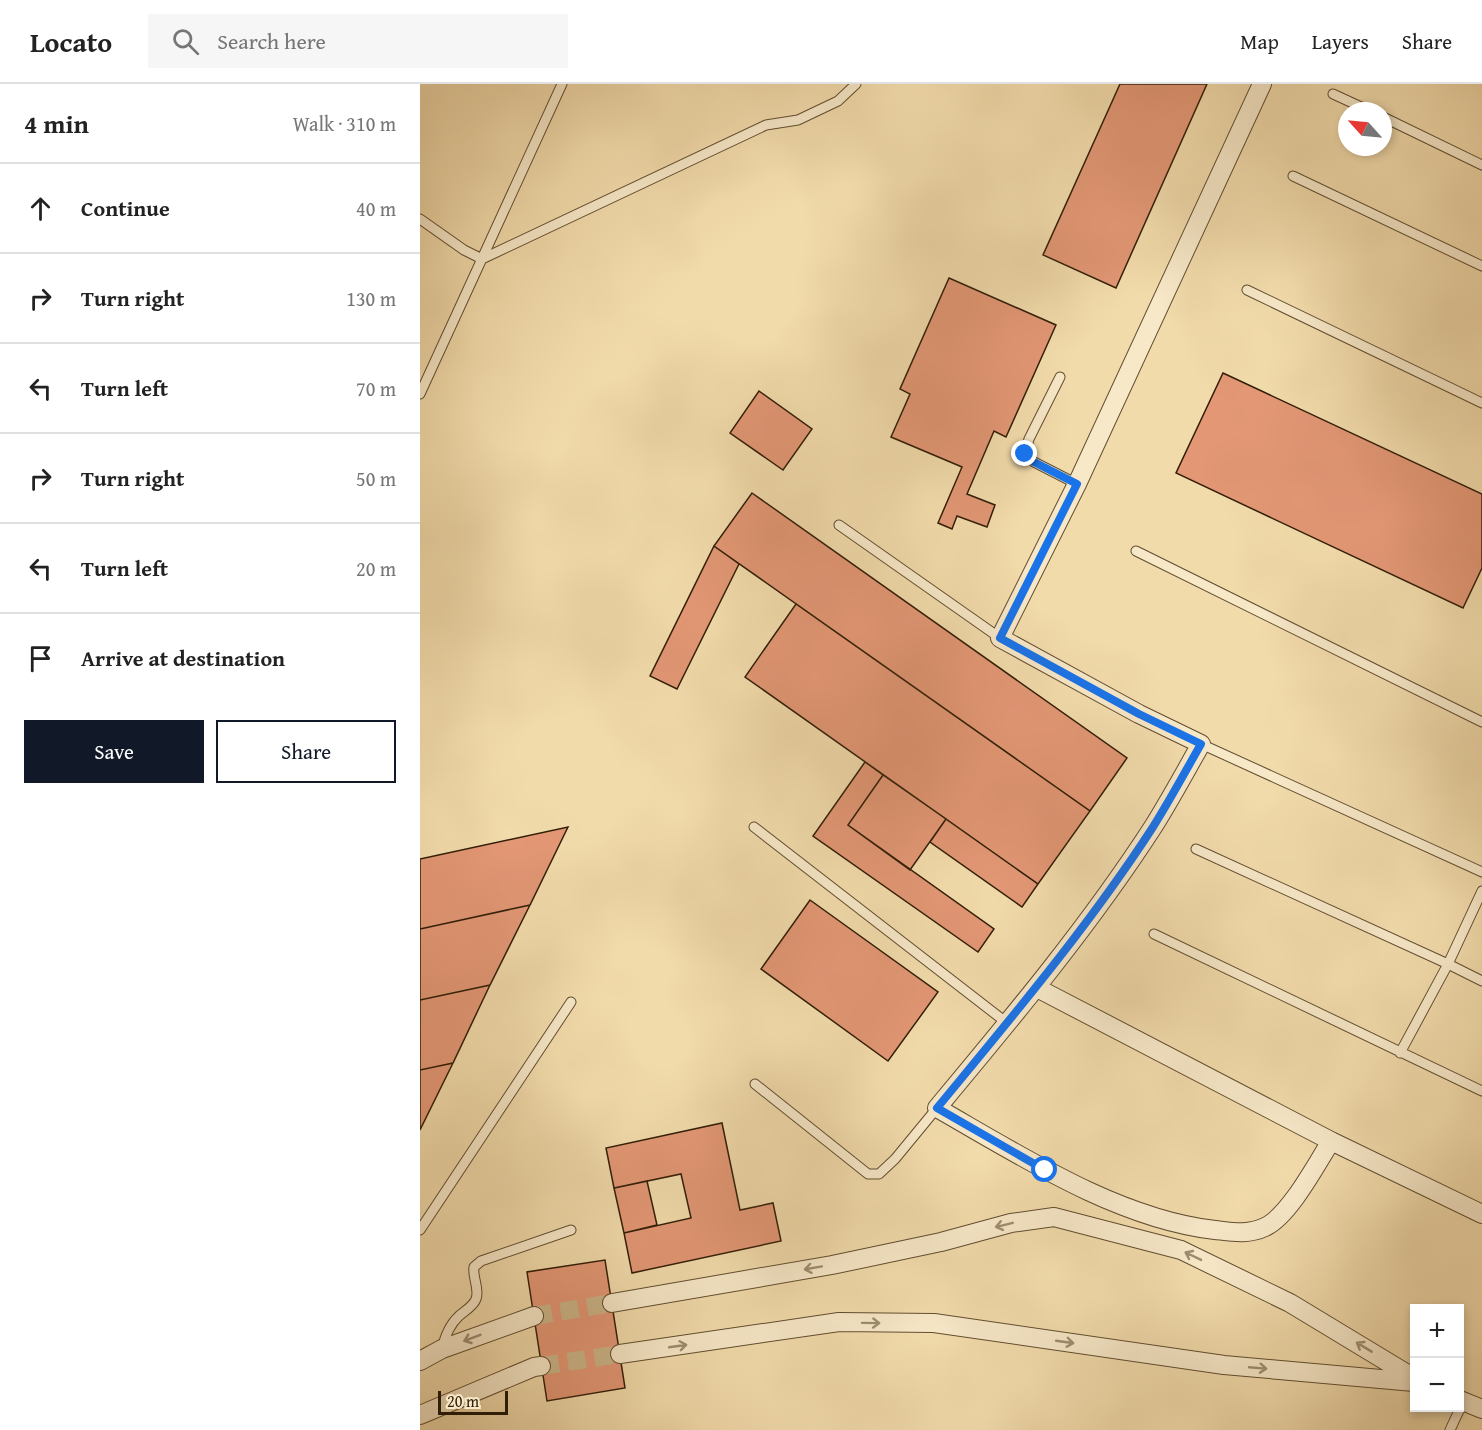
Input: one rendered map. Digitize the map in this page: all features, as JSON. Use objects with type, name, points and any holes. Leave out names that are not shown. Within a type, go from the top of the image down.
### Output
[{"type":"street","points":[[1262,84],[1077,484],[1000,638],[1139,714],[1201,744],[1153,827],[1037,988],[937,1108],[1045,1170],[1112,1200],[1152,1216],[1197,1228],[1242,1234],[1266,1227],[1286,1210],[1331,1141]]},
{"type":"street","points":[[1037,988],[1331,1141],[1482,1214]]},
{"type":"street","points":[[612,1303],[832,1265],[941,1242],[1011,1223],[1054,1217],[1181,1250],[1290,1303],[1410,1378]]},
{"type":"street","points":[[420,1361],[442,1349],[534,1316]]},
{"type":"street","points":[[620,1354],[839,1322],[934,1323],[1224,1365],[1410,1380]]},
{"type":"street","points":[[420,1415],[494,1383],[541,1366]]},
{"type":"street","points":[[1464,1402],[1482,1409]]},
{"type":"lane","points":[[420,394],[562,84]]},
{"type":"lane","points":[[482,259],[766,125],[798,120],[838,102],[856,84]]},
{"type":"lane","points":[[1334,94],[1351,102]]},
{"type":"lane","points":[[1392,121],[1482,165]]},
{"type":"lane","points":[[1293,176],[1482,266]]},
{"type":"lane","points":[[420,219],[464,250],[482,259]]},
{"type":"lane","points":[[1246,290],[1482,403]]},
{"type":"lane","points":[[1060,377],[1029,439],[1025,454],[1034,462],[1077,484]]},
{"type":"lane","points":[[839,525],[1000,638]]},
{"type":"lane","points":[[1136,551],[1482,722]]},
{"type":"lane","points":[[1201,744],[1482,872]]},
{"type":"lane","points":[[754,827],[1007,1023]]},
{"type":"lane","points":[[1196,849],[1482,981]]},
{"type":"lane","points":[[1400,1053],[1448,964],[1482,891]]},
{"type":"lane","points":[[1154,934],[1482,1091]]},
{"type":"lane","points":[[420,1230],[571,1002]]},
{"type":"lane","points":[[755,1084],[867,1174],[879,1174],[895,1159],[937,1108]]},
{"type":"lane","points":[[442,1349],[445,1335],[457,1317],[473,1305],[476,1299],[474,1267],[481,1261],[571,1230]]},
{"type":"lane","points":[[1450,1430],[1457,1412]]},
{"type":"building","points":[[1120,84],[1207,84],[1116,288],[1043,255]]},
{"type":"building","points":[[949,278],[1056,325],[1006,437],[994,431],[967,494],[995,505],[987,527],[957,516],[952,529],[938,523],[962,467],[891,437],[910,394],[900,389]]},
{"type":"building","points":[[1223,373],[1482,494],[1482,568],[1463,608],[1176,473]]},
{"type":"building","points":[[759,391],[812,429],[783,470],[730,433]]},
{"type":"building","points":[[752,493],[1127,758],[1090,811],[714,546]]},
{"type":"building","points":[[714,546],[739,564],[677,689],[650,676]]},
{"type":"building","points":[[796,604],[1090,811],[1038,884],[745,677]]},
{"type":"building","points":[[865,762],[883,775],[848,825],[994,929],[978,952],[813,836]]},
{"type":"building","points":[[883,775],[946,819],[910,870],[848,825]]},
{"type":"building","points":[[946,819],[1038,884],[1022,907],[930,842]]},
{"type":"building","points":[[568,827],[530,905],[420,929],[420,859]]},
{"type":"building","points":[[810,900],[938,992],[888,1061],[761,969]]},
{"type":"building","points":[[530,905],[490,985],[420,1000],[420,929]]},
{"type":"building","points":[[490,985],[453,1063],[420,1070],[420,1000]]},
{"type":"building","points":[[453,1063],[420,1130],[420,1070]]},
{"type":"building","points":[[722,1123],[740,1210],[773,1203],[781,1241],[632,1273],[624,1233],[691,1218],[681,1174],[614,1188],[606,1148]]},
{"type":"building","points":[[647,1181],[657,1225],[624,1233],[614,1188]]},
{"type":"building","points":[[605,1260],[625,1388],[547,1401],[527,1272]]},
{"type":"tunnel","points":[[534,1316],[612,1303]]},
{"type":"tunnel","points":[[541,1366],[620,1354]]},
{"type":"route","points":[[1025,454],[1034,462],[1077,484],[1000,638],[1139,714],[1201,744],[1153,827],[1037,988],[937,1108],[1045,1170]]}]
